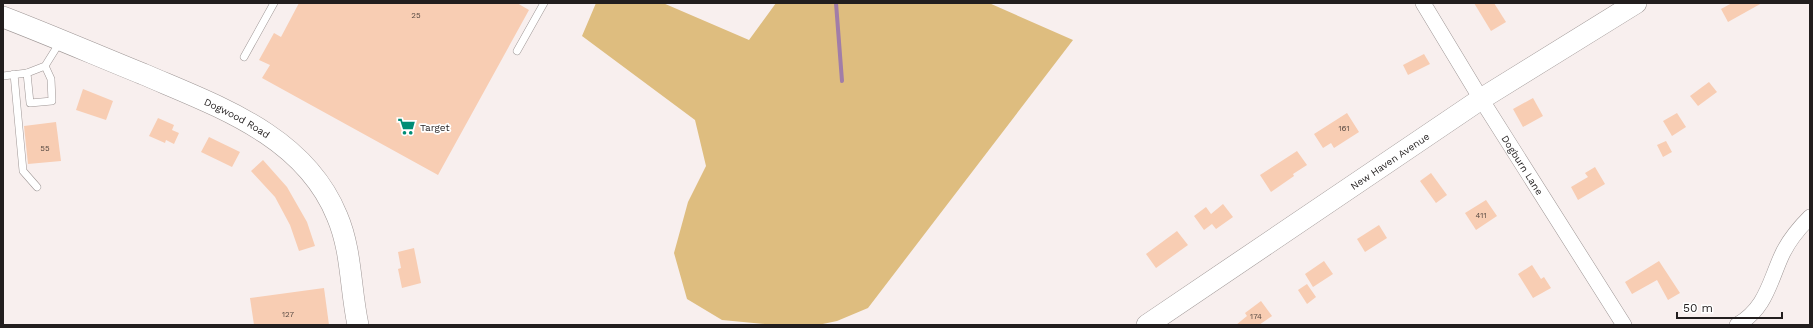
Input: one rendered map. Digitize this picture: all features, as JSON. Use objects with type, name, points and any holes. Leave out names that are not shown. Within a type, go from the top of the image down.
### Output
[{"type":"street","name":"Dogburn Lane","points":[[1423,3],[1481,99],[1624,325]]},
{"type":"street","name":"New Haven Avenue","points":[[1147,325],[1481,99],[1636,3]]},
{"type":"street","name":"Dogwood Road","points":[[3,17],[211,103],[256,126],[291,152],[306,167],[320,185],[337,215],[348,252],[358,325]]},
{"type":"street","points":[[1737,325],[1751,315],[1766,296],[1782,256],[1810,218]]},
{"type":"lane","points":[[244,57],[274,3]]},
{"type":"lane","points":[[517,51],[544,3]]},
{"type":"lane","points":[[3,76],[27,73],[45,66],[61,40]]},
{"type":"lane","points":[[27,73],[30,103],[52,101],[51,79],[45,66]]},
{"type":"lane","points":[[14,74],[23,171],[37,187]]},
{"type":"shaded area","points":[[596,3],[663,3],[749,40],[776,3],[989,3],[1073,40],[868,308],[837,321],[818,325],[775,325],[722,320],[687,299],[674,253],[688,202],[706,166],[695,120],[582,36]]},
{"type":"building","name":"Target","points":[[299,3],[517,3],[529,10],[438,175],[262,78],[270,65],[259,60],[274,33],[281,37]]},
{"type":"building","points":[[1474,3],[1494,3],[1506,22],[1491,31]]},
{"type":"building","points":[[1732,3],[1762,3],[1728,22],[1721,9]]},
{"type":"building","points":[[1424,54],[1430,64],[1408,75],[1403,65]]},
{"type":"building","points":[[1709,82],[1717,92],[1698,106],[1690,96]]},
{"type":"building","points":[[83,89],[113,101],[106,120],[76,110]]},
{"type":"building","points":[[1533,98],[1543,116],[1523,127],[1513,109]]},
{"type":"building","points":[[1347,113],[1359,132],[1334,148],[1331,143],[1323,148],[1314,134]]},
{"type":"building","points":[[1677,113],[1686,127],[1672,136],[1663,121]]},
{"type":"building","points":[[158,118],[174,125],[172,130],[179,133],[174,144],[166,140],[165,143],[149,136]]},
{"type":"building","points":[[56,122],[61,161],[28,164],[24,126]]},
{"type":"building","points":[[209,137],[240,152],[232,167],[201,152]]},
{"type":"building","points":[[1666,141],[1672,152],[1663,157],[1657,145]]},
{"type":"building","points":[[1297,151],[1307,165],[1293,174],[1294,176],[1271,192],[1260,175]]},
{"type":"building","points":[[263,160],[287,187],[307,222],[315,246],[299,251],[290,225],[275,197],[251,171]]},
{"type":"building","points":[[1595,167],[1605,184],[1578,200],[1571,187],[1588,177],[1585,173]]},
{"type":"building","points":[[1431,173],[1447,195],[1436,203],[1420,181]]},
{"type":"building","points":[[1486,200],[1497,216],[1476,230],[1465,213]]},
{"type":"building","points":[[1223,204],[1233,217],[1216,229],[1212,224],[1204,230],[1194,216],[1206,207],[1211,214]]},
{"type":"building","points":[[1379,225],[1387,238],[1365,252],[1357,239]]},
{"type":"building","points":[[1177,231],[1188,245],[1156,268],[1146,254]]},
{"type":"building","points":[[414,248],[421,283],[402,288],[398,269],[401,268],[398,252]]},
{"type":"building","points":[[1324,261],[1333,274],[1313,287],[1305,274]]},
{"type":"building","points":[[1659,261],[1680,293],[1668,300],[1657,280],[1632,294],[1625,282]]},
{"type":"building","points":[[1532,265],[1541,279],[1544,277],[1551,288],[1533,298],[1518,274]]},
{"type":"building","points":[[1307,284],[1316,297],[1307,304],[1298,290]]},
{"type":"building","points":[[324,288],[329,325],[254,325],[250,298]]},
{"type":"building","points":[[1261,301],[1272,316],[1259,325],[1236,325],[1247,316],[1245,313]]},
{"type":"waterway","points":[[836,3],[842,81]]},
{"type":"place","name":"Target","points":[[407,127]]}]
